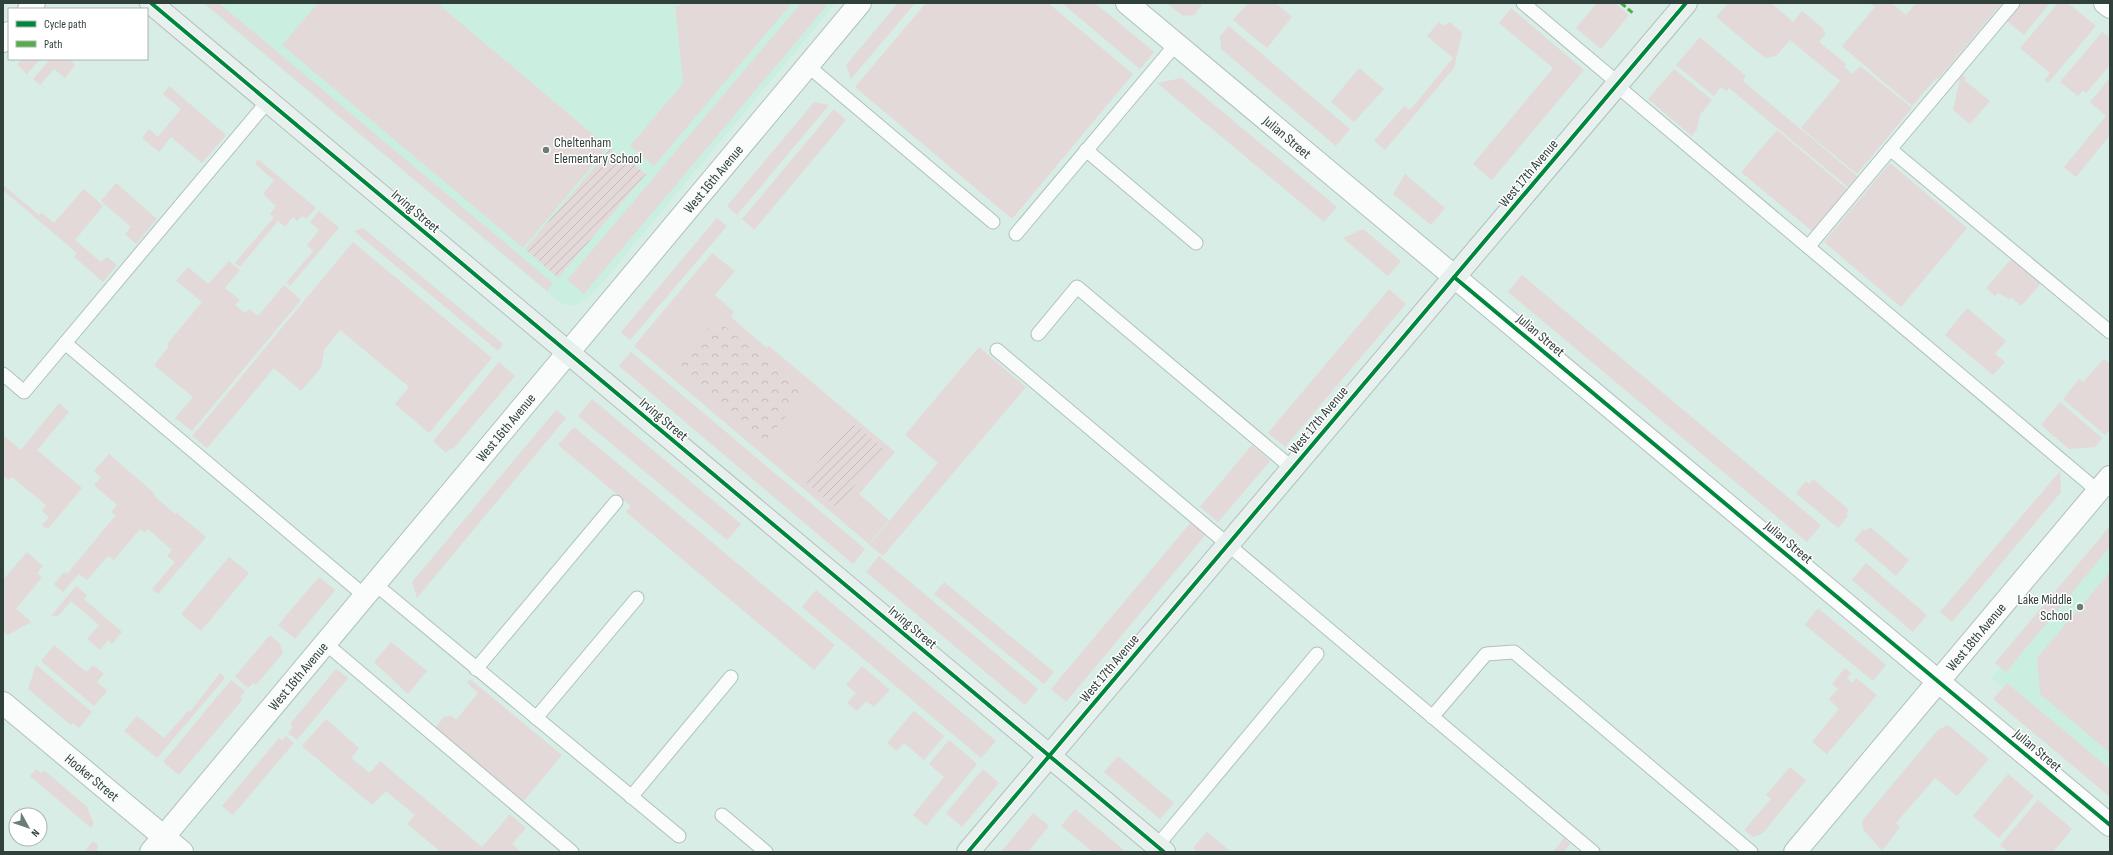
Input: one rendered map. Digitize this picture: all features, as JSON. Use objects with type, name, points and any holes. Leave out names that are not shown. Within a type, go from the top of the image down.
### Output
[{"type":"street","name":"Irving Street","points":[[151,3],[1160,849]]},
{"type":"street","name":"West 16th Avenue","points":[[157,844],[860,3]]},
{"type":"street","name":"Julian Street","points":[[1127,3],[2110,825]]},
{"type":"street","name":"West 17th Avenue","points":[[968,852],[1686,3]]},
{"type":"street","points":[[2105,3],[2110,7]]},
{"type":"street","name":"West 18th Avenue","points":[[1795,852],[2104,484]]},
{"type":"street","name":"Hooker Street","points":[[3,703],[157,844],[182,852]]},
{"type":"lane","points":[[1523,3],[1808,247],[2104,484]]},
{"type":"lane","points":[[1808,247],[2013,3]]},
{"type":"lane","points":[[1016,234],[1176,44]]},
{"type":"lane","points":[[808,66],[993,222]]},
{"type":"lane","points":[[3,374],[24,392],[268,101]]},
{"type":"lane","points":[[1890,149],[2110,332]]},
{"type":"lane","points":[[1086,150],[1196,243]]},
{"type":"lane","points":[[1038,334],[1077,287],[1292,468]]},
{"type":"lane","points":[[65,343],[370,590],[476,668],[679,836]]},
{"type":"lane","points":[[997,350],[1593,852]]},
{"type":"lane","points":[[476,668],[616,502]]},
{"type":"lane","points":[[536,718],[637,598]]},
{"type":"lane","points":[[325,643],[572,852]]},
{"type":"lane","points":[[1432,717],[1486,654],[1514,652],[1751,852]]},
{"type":"lane","points":[[1160,849],[1317,654]]},
{"type":"lane","points":[[632,797],[731,677]]},
{"type":"lane","points":[[722,815],[766,852]]},
{"type":"shaded area","name":"Cheltenham Elementary School","points":[[203,3],[836,3],[591,296],[576,306],[562,304]]},
{"type":"shaded area","name":"Lake Middle School","points":[[2110,536],[2110,778],[1991,678]]},
{"type":"green space","points":[[204,3],[219,3],[553,283],[547,291]]},
{"type":"green space","points":[[318,3],[437,3],[608,147],[523,248],[282,45]]},
{"type":"green space","points":[[680,3],[792,3],[654,166],[630,146],[683,83],[675,6],[680,5]]},
{"type":"green space","points":[[801,3],[829,3],[584,294],[567,280]]},
{"type":"green space","points":[[898,3],[915,3],[851,79],[846,65]]},
{"type":"green space","points":[[926,3],[1048,3],[1133,74],[1012,219],[855,87]]},
{"type":"green space","points":[[1062,3],[1095,3],[1154,52],[1140,69]]},
{"type":"green space","points":[[1167,3],[1200,3],[1202,5],[1194,15],[1183,16]]},
{"type":"green space","points":[[1248,3],[1276,3],[1292,17],[1267,48],[1233,20]]},
{"type":"green space","points":[[1597,3],[1615,3],[1629,15],[1601,49],[1576,28]]},
{"type":"green space","points":[[1728,3],[1771,3],[1793,22],[1802,11],[1824,29],[1823,31],[1826,34],[1819,42],[1846,64],[1844,67],[1853,74],[1860,66],[1912,108],[1857,174],[1801,128],[1840,81],[1790,40],[1776,56],[1765,58],[1716,17]]},
{"type":"green space","points":[[1870,3],[1895,3],[1894,5],[1906,15],[1916,3],[2002,3],[1938,79],[1936,78],[1912,106],[1842,46],[1875,7]]},
{"type":"green space","points":[[2022,3],[2050,3],[2024,35],[2007,21]]},
{"type":"green space","points":[[2058,3],[2068,3],[2096,26],[2048,83],[2045,80],[2050,73],[2020,48]]},
{"type":"green space","points":[[1511,8],[1584,70],[1492,180],[1473,164],[1553,68],[1499,23]]},
{"type":"green space","points":[[1439,22],[1443,26],[1450,22],[1462,33],[1454,68],[1385,150],[1374,141],[1404,106],[1410,110],[1453,58],[1427,36]]},
{"type":"green space","points":[[1229,26],[1350,129],[1336,146],[1221,49],[1220,36]]},
{"type":"green space","points":[[2102,32],[2110,38],[2110,65],[2086,93],[2083,90],[2078,96],[2060,82]]},
{"type":"green space","points":[[1700,37],[1746,76],[1743,81],[1858,177],[1849,188],[1729,88],[1726,91],[1721,87],[1714,96],[1676,65]]},
{"type":"green space","points":[[21,60],[39,60],[27,74],[17,65]]},
{"type":"green space","points":[[49,60],[70,60],[75,65],[65,78],[54,69],[40,85],[33,79]]},
{"type":"green space","points":[[1359,68],[1384,89],[1354,122],[1331,102]]},
{"type":"green space","points":[[1674,69],[1712,100],[1700,115],[1697,129],[1692,136],[1648,99]]},
{"type":"green space","points":[[1961,74],[1966,78],[1964,80],[1990,101],[1970,124],[1953,110]]},
{"type":"green space","points":[[1182,78],[1337,207],[1324,222],[1157,83]]},
{"type":"green space","points":[[2110,78],[2110,135],[2076,177],[2064,167],[2106,116],[2090,102]]},
{"type":"green space","points":[[169,86],[226,135],[202,163],[171,137],[159,152],[142,138],[149,129],[158,137],[181,109],[163,94]]},
{"type":"green space","points":[[814,102],[829,105],[737,215],[727,206]]},
{"type":"green space","points":[[834,109],[846,120],[754,230],[742,219]]},
{"type":"green space","points":[[1777,130],[1847,189],[1812,231],[1741,172]]},
{"type":"green space","points":[[610,149],[619,156],[622,154],[646,174],[558,278],[525,249]]},
{"type":"green space","points":[[258,159],[316,208],[306,219],[302,216],[297,221],[293,217],[285,227],[278,221],[240,267],[235,263],[274,217],[270,214],[276,206],[263,194],[274,180],[255,164]]},
{"type":"green space","points":[[1890,163],[1967,228],[1901,307],[1824,242]]},
{"type":"green space","points":[[1405,174],[1445,208],[1431,225],[1393,194]]},
{"type":"green space","points":[[116,183],[157,219],[136,244],[125,234],[131,227],[101,201]]},
{"type":"green space","points":[[3,185],[39,215],[42,213],[54,223],[84,189],[103,206],[75,240],[101,262],[107,257],[117,265],[103,282],[74,257],[77,253],[3,190]]},
{"type":"green space","points":[[319,211],[339,228],[290,286],[286,283],[313,251],[307,245],[319,230],[310,222]]},
{"type":"green space","points":[[717,218],[727,226],[630,340],[621,332]]},
{"type":"green space","points":[[363,228],[503,344],[498,351],[354,231]]},
{"type":"green space","points":[[1363,229],[1401,261],[1388,276],[1343,238]]},
{"type":"green space","points":[[353,242],[492,358],[429,433],[395,404],[409,387],[340,330],[324,350],[321,368],[301,391],[274,368],[207,448],[192,436]]},
{"type":"green space","points":[[712,253],[735,271],[715,295],[734,312],[731,317],[767,348],[769,346],[895,452],[859,494],[889,520],[869,544],[634,346]]},
{"type":"green space","points":[[2013,257],[2042,282],[2021,306],[2011,297],[2009,299],[1998,293],[1995,296],[1986,288]]},
{"type":"green space","points":[[229,261],[240,270],[225,288],[240,300],[235,305],[245,313],[249,309],[258,316],[284,285],[301,300],[192,431],[175,418],[193,397],[154,365],[169,346],[167,344],[202,302],[176,281],[188,267],[208,284]]},
{"type":"green space","points":[[1522,275],[1821,525],[1807,542],[1508,292]]},
{"type":"green space","points":[[1389,289],[1406,304],[1285,447],[1268,433]]},
{"type":"green space","points":[[1967,308],[2006,341],[1995,354],[2005,362],[1993,375],[1945,335]]},
{"type":"green space","points":[[716,319],[805,394],[762,445],[673,369]]},
{"type":"green space","points":[[979,347],[1026,387],[883,556],[869,545],[938,463],[905,435]]},
{"type":"green space","points":[[631,352],[865,549],[853,564],[619,366]]},
{"type":"green space","points":[[2104,359],[2110,364],[2110,429],[2105,435],[2063,399],[2079,379],[2083,382]]},
{"type":"green space","points":[[499,362],[515,376],[453,449],[451,448],[446,453],[433,441]]},
{"type":"green space","points":[[592,399],[741,524],[727,540],[578,416]]},
{"type":"green space","points":[[2060,402],[2102,438],[2095,447],[2069,449],[2041,425]]},
{"type":"green space","points":[[59,403],[69,412],[37,450],[82,488],[48,529],[42,525],[49,517],[42,511],[46,505],[12,477],[9,480],[3,476],[3,435],[21,450]]},
{"type":"green space","points":[[556,410],[566,418],[417,598],[412,582]]},
{"type":"green space","points":[[852,422],[885,450],[836,507],[803,480]]},
{"type":"green space","points":[[574,427],[835,645],[814,670],[626,512],[631,506],[558,445]]},
{"type":"green space","points":[[1252,445],[1270,461],[1218,522],[1200,507]]},
{"type":"green space","points":[[109,454],[155,494],[154,496],[175,514],[177,513],[206,537],[158,594],[152,589],[175,562],[167,556],[172,550],[148,529],[145,532],[140,529],[114,560],[108,556],[87,580],[79,574],[63,592],[54,584],[64,572],[67,574],[116,515],[111,512],[117,505],[94,485],[101,477],[94,471]]},
{"type":"green space","points":[[2060,471],[2061,492],[1952,622],[1940,612]]},
{"type":"green space","points":[[1813,479],[1849,510],[1846,514],[1848,516],[1838,528],[1796,493],[1806,481],[1809,484]]},
{"type":"green space","points":[[1192,521],[1207,533],[1066,702],[1051,689]]},
{"type":"green space","points":[[2110,526],[2110,547],[2006,672],[1995,663]]},
{"type":"green space","points":[[1870,527],[1909,560],[1896,576],[1854,540],[1863,529],[1866,531]]},
{"type":"green space","points":[[27,552],[43,566],[37,573],[42,577],[16,609],[31,622],[8,635],[3,631],[3,580]]},
{"type":"green space","points":[[879,556],[1038,689],[1025,705],[866,572]]},
{"type":"green space","points":[[229,557],[249,573],[201,631],[181,614]]},
{"type":"green space","points":[[1866,563],[1927,615],[1913,632],[1852,580]]},
{"type":"green space","points":[[2110,572],[2110,753],[2040,694],[2037,658]]},
{"type":"green space","points":[[319,577],[335,590],[295,639],[278,625]]},
{"type":"green space","points":[[944,582],[1054,672],[1044,684],[934,594]]},
{"type":"green space","points":[[76,586],[87,595],[84,599],[122,632],[112,644],[108,640],[100,650],[87,639],[99,625],[71,601],[58,616],[51,616]]},
{"type":"green space","points":[[816,590],[996,741],[981,758],[802,607]]},
{"type":"green space","points":[[1818,608],[1886,665],[1873,681],[1805,625]]},
{"type":"green space","points":[[270,635],[280,644],[283,653],[256,685],[253,683],[248,688],[235,676]]},
{"type":"green space","points":[[391,642],[427,671],[408,694],[374,662]]},
{"type":"green space","points":[[54,645],[86,672],[93,665],[104,674],[97,682],[107,691],[94,706],[41,661]]},
{"type":"green space","points":[[36,665],[92,712],[79,728],[73,723],[71,725],[28,689]]},
{"type":"green space","points":[[862,666],[890,690],[874,707],[866,701],[857,711],[847,703],[856,693],[846,685]]},
{"type":"green space","points":[[1845,668],[1851,673],[1847,678],[1852,683],[1856,678],[1877,695],[1827,754],[1812,742],[1839,709],[1829,699],[1838,689],[1832,684]]},
{"type":"green space","points":[[336,669],[348,678],[297,740],[288,733],[293,727],[290,724]]},
{"type":"green space","points":[[220,673],[225,678],[157,758],[124,731],[137,716],[164,738],[188,711],[190,712]]},
{"type":"green space","points":[[470,679],[562,755],[522,803],[434,729],[445,716],[447,717],[450,715],[456,720],[478,693],[467,683]]},
{"type":"green space","points":[[231,680],[245,691],[240,697],[243,699],[179,775],[163,762]]},
{"type":"green space","points":[[2007,683],[2110,769],[2110,797],[1993,699]]},
{"type":"green space","points":[[914,711],[944,736],[924,760],[904,743],[897,751],[887,743]]},
{"type":"green space","points":[[326,719],[359,748],[351,758],[370,773],[380,761],[482,847],[477,852],[441,852],[407,824],[415,815],[386,791],[372,805],[302,746]]},
{"type":"green space","points":[[1948,725],[1989,759],[1957,796],[1935,778],[1896,823],[1900,827],[1882,851],[1863,829],[1862,821],[1938,730]]},
{"type":"green space","points":[[286,736],[294,743],[233,815],[222,806],[279,738],[282,740]]},
{"type":"green space","points":[[949,740],[977,764],[926,826],[913,815],[944,777],[929,764]]},
{"type":"green space","points":[[1118,756],[1174,803],[1160,819],[1104,772]]},
{"type":"green space","points":[[1790,767],[1806,780],[1763,833],[1753,837],[1744,830],[1771,799],[1766,795]]},
{"type":"green space","points":[[36,769],[41,773],[44,770],[87,807],[94,824],[91,828],[30,776]]},
{"type":"green space","points":[[983,769],[999,783],[962,827],[946,813]]},
{"type":"green space","points":[[2008,774],[2034,796],[1999,838],[1973,816]]},
{"type":"green space","points":[[2038,800],[2072,829],[2053,852],[2008,852],[2000,845]]},
{"type":"green space","points":[[1075,809],[1126,852],[1093,852],[1061,826]]},
{"type":"green space","points":[[1033,813],[1049,826],[1028,852],[1001,852]]},
{"type":"green space","points":[[510,814],[526,828],[512,844],[520,851],[478,852]]},
{"type":"green space","points":[[1207,832],[1231,852],[1198,852],[1193,848]]},
{"type":"green space","points":[[1564,838],[1570,844],[1564,852],[1553,852]]},
{"type":"green space","points":[[93,841],[98,845],[97,852],[84,852]]},
{"type":"marked path","points":[[1621,3],[1634,14]]},
{"type":"cycle path","points":[[151,3],[1164,852]]},
{"type":"cycle path","points":[[968,852],[1686,3]]},
{"type":"cycle path","points":[[1454,277],[2110,825]]},
{"type":"place","name":"Cheltenham Elementary School","points":[[546,150]]},
{"type":"place","name":"Lake Middle School","points":[[2080,607]]}]
